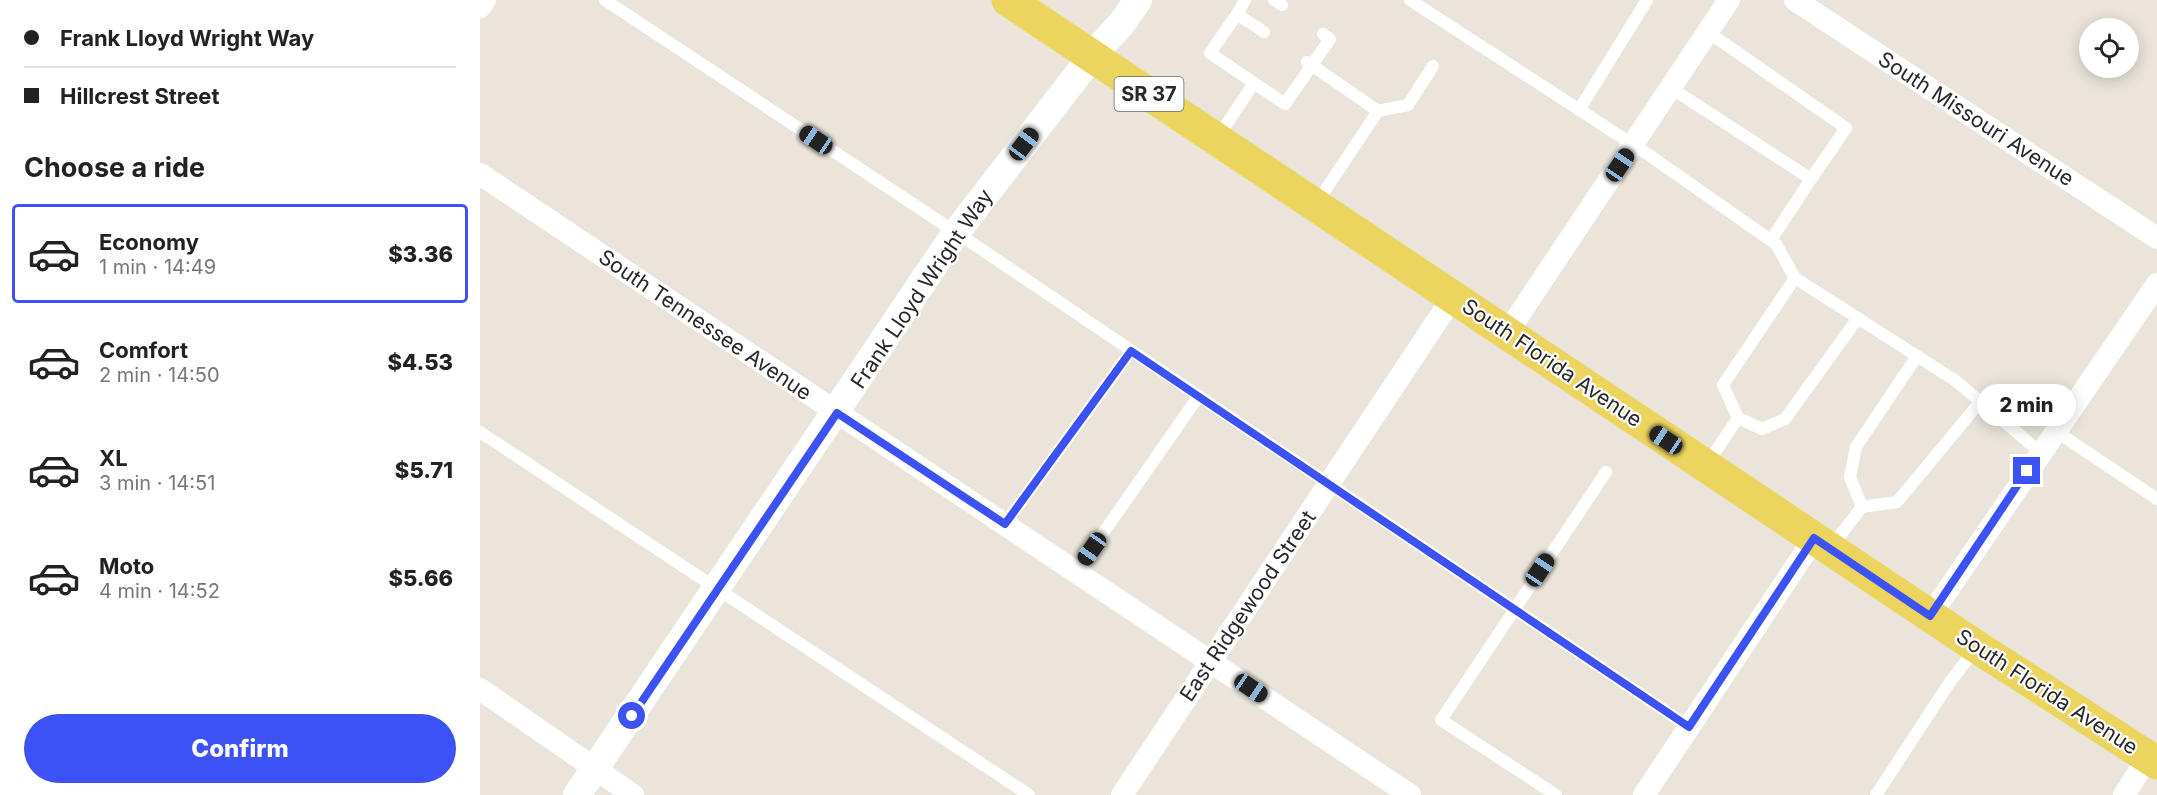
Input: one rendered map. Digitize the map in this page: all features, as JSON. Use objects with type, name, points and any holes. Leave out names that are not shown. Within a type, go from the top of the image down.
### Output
[{"type":"main road","name":"South Florida Avenue","points":[[1008,0],[1930,616],[2152,760]]},
{"type":"street","points":[[480,7],[485,0]]},
{"type":"street","name":"Frank Lloyd Wright Way","points":[[577,795],[718,590],[956,234],[1092,56],[1122,23],[1138,0]]},
{"type":"street","points":[[1507,333],[1729,0]]},
{"type":"street","name":"South Missouri Avenue","points":[[1795,0],[2157,238]]},
{"type":"street","name":"South Tennessee Avenue","points":[[480,174],[1410,795]]},
{"type":"street","points":[[1930,616],[2054,430],[2157,284]]},
{"type":"street","name":"East Ridgewood Street","points":[[1122,795],[1453,297]]},
{"type":"street","points":[[1644,795],[1689,727],[1822,544]]},
{"type":"street","points":[[480,689],[559,741],[633,795]]},
{"type":"street","points":[[2124,795],[2152,760]]},
{"type":"lane","points":[[605,0],[1689,727]]},
{"type":"lane","points":[[622,11],[630,0]]},
{"type":"lane","points":[[1245,0],[1210,53],[1285,104],[1309,63],[1330,39],[1323,34]]},
{"type":"lane","points":[[1410,0],[1579,110],[1771,240],[1776,244],[1795,278],[1956,381],[2040,452]]},
{"type":"lane","points":[[1579,110],[1647,0]]},
{"type":"lane","points":[[1237,14],[1264,32]]},
{"type":"lane","points":[[1708,32],[1846,128],[1771,240]]},
{"type":"lane","points":[[1309,63],[1378,111]]},
{"type":"lane","points":[[1315,205],[1378,111],[1408,105],[1433,66]]},
{"type":"lane","points":[[1216,140],[1254,83]]},
{"type":"lane","points":[[1671,88],[1811,179]]},
{"type":"lane","points":[[1795,278],[1723,385],[1738,418],[1762,429],[1785,419],[1858,318]]},
{"type":"lane","points":[[1005,524],[1131,351]]},
{"type":"lane","points":[[1862,507],[1850,477],[1856,447],[1917,356]]},
{"type":"lane","points":[[1076,572],[1198,397]]},
{"type":"lane","points":[[1822,544],[1862,507],[1897,502],[1980,402]]},
{"type":"lane","points":[[1706,466],[1738,418]]},
{"type":"lane","points":[[2054,430],[2157,500]]},
{"type":"lane","points":[[480,432],[1029,795]]},
{"type":"lane","points":[[1556,795],[1441,720],[1606,472]]},
{"type":"lane","points":[[1876,795],[1950,682],[1977,647]]},
{"type":"route","points":[[632,716],[837,413],[1005,524],[1131,351],[1689,727],[1814,538],[1930,616],[2027,471]]}]
